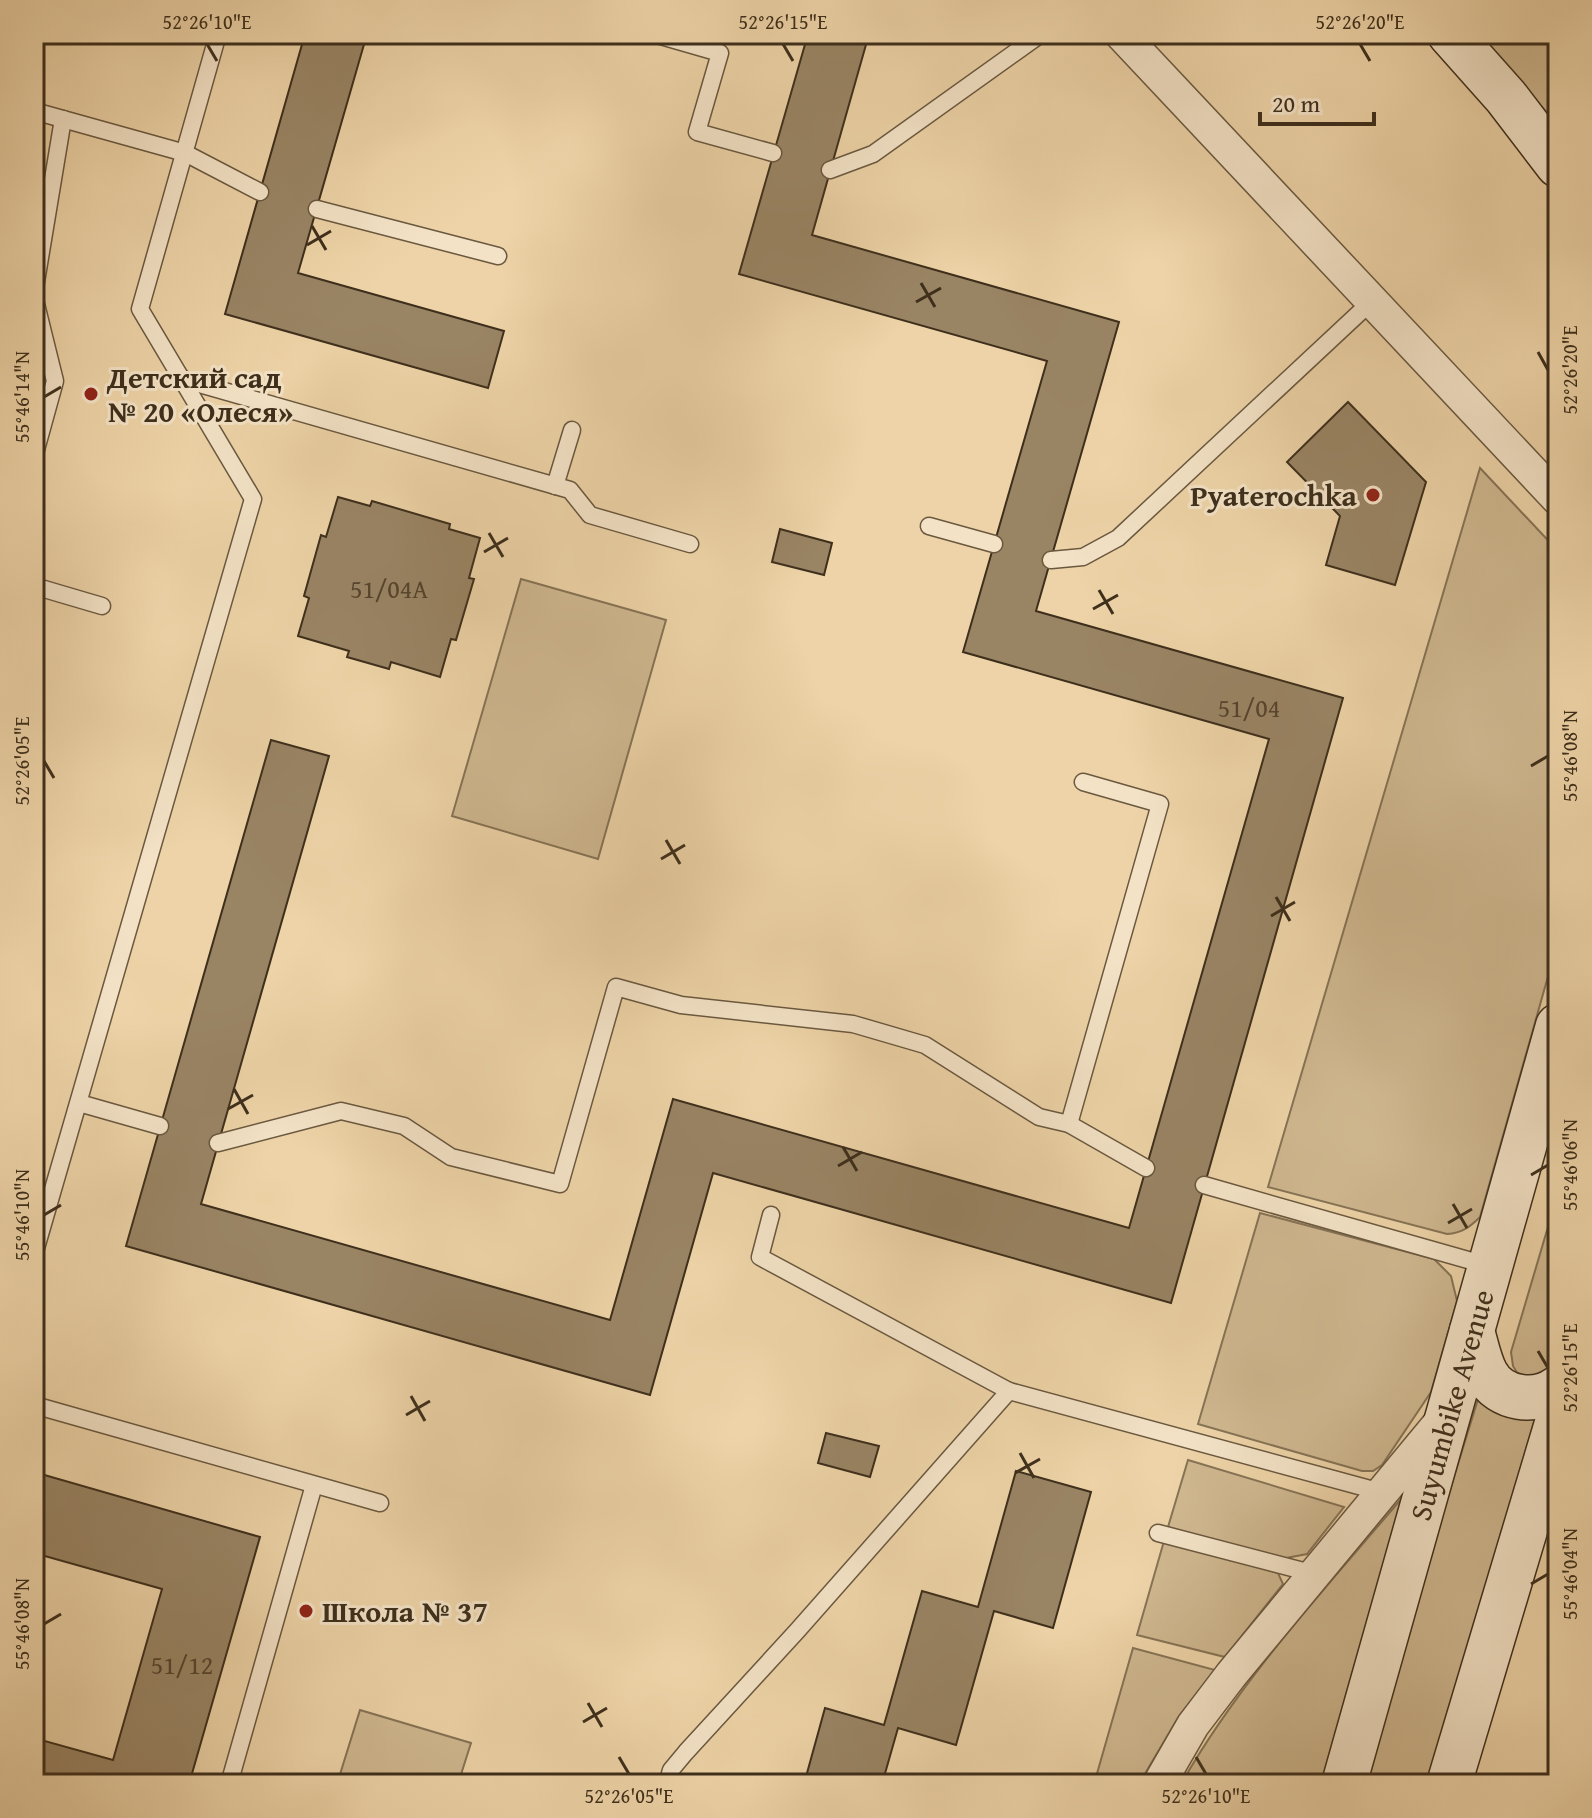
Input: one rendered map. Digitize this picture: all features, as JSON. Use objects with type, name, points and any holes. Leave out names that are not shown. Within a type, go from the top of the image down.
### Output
[{"type":"main road","points":[[1450,34],[1506,97],[1558,165]]},
{"type":"main road","name":"Suyumbike Avenue","points":[[1344,1784],[1558,1026]]},
{"type":"main road","points":[[1472,1331],[1486,1375],[1503,1392],[1523,1398],[1549,1395],[1558,1388]]},
{"type":"main road","points":[[1449,1784],[1558,1420]]},
{"type":"street","points":[[1121,34],[1558,499]]},
{"type":"street","points":[[1159,1784],[1193,1725],[1448,1413]]},
{"type":"lane","points":[[34,1255],[253,499],[140,309],[218,34]]},
{"type":"lane","points":[[654,34],[720,53],[697,132],[773,153]]},
{"type":"lane","points":[[830,170],[873,154],[1041,34]]},
{"type":"lane","points":[[34,111],[185,153],[260,192]]},
{"type":"lane","points":[[34,457],[55,381],[34,295],[63,119]]},
{"type":"lane","points":[[317,209],[498,256]]},
{"type":"lane","points":[[1051,560],[1083,557],[1118,538],[1372,301]]},
{"type":"lane","points":[[182,379],[570,490],[590,515],[690,544]]},
{"type":"lane","points":[[555,486],[572,430]]},
{"type":"lane","points":[[929,526],[994,544]]},
{"type":"lane","points":[[34,586],[102,606]]},
{"type":"lane","points":[[1069,1124],[1160,804],[1083,782]]},
{"type":"lane","points":[[218,1143],[341,1111],[404,1126],[451,1157],[560,1184],[616,987],[681,1005],[853,1024],[925,1045],[1039,1117],[1069,1124],[1146,1168]]},
{"type":"lane","points":[[79,1103],[160,1126]]},
{"type":"lane","points":[[1204,1185],[1491,1267]]},
{"type":"lane","points":[[771,1215],[760,1257],[1009,1391],[1381,1492]]},
{"type":"lane","points":[[667,1784],[671,1770],[686,1752],[1009,1391]]},
{"type":"lane","points":[[34,1405],[380,1503]]},
{"type":"lane","points":[[229,1784],[314,1485]]},
{"type":"lane","points":[[1158,1533],[1315,1574]]},
{"type":"shaded area","points":[[1480,34],[1558,34],[1558,126]]},
{"type":"shaded area","points":[[1480,468],[1558,551],[1558,941],[1480,1217],[1465,1229],[1447,1234],[1268,1187]]},
{"type":"shaded area","points":[[521,579],[666,620],[598,859],[452,816]]},
{"type":"shaded area","points":[[1558,1193],[1559,1317],[1553,1363],[1546,1377],[1519,1376],[1513,1366],[1511,1352]]},
{"type":"shaded area","points":[[1260,1213],[1434,1259],[1451,1276],[1457,1301],[1431,1392],[1382,1465],[1373,1471],[1362,1471],[1198,1424]]},
{"type":"shaded area","points":[[1479,1396],[1537,1412],[1428,1784],[1366,1784],[1424,1574]]},
{"type":"shaded area","points":[[1188,1460],[1344,1507],[1307,1554],[1281,1559],[1168,1527]]},
{"type":"shaded area","points":[[1402,1498],[1321,1784],[1181,1784],[1257,1672]]},
{"type":"shaded area","points":[[1164,1541],[1278,1573],[1283,1584],[1225,1657],[1137,1635]]},
{"type":"shaded area","points":[[1133,1648],[1215,1670],[1179,1716],[1139,1784],[1094,1784]]},
{"type":"shaded area","points":[[360,1710],[471,1743],[458,1784],[337,1784]]},
{"type":"building","points":[[94,34],[133,34],[130,44]]},
{"type":"building","points":[[305,34],[367,34],[298,273],[504,331],[488,388],[225,314]]},
{"type":"building","points":[[808,34],[869,34],[812,235],[1119,322],[1036,611],[1343,698],[1171,1303],[713,1173],[650,1395],[126,1246],[271,740],[329,756],[201,1204],[610,1320],[673,1099],[1129,1228],[1269,739],[963,652],[1047,361],[739,274]]},
{"type":"building","points":[[1348,402],[1426,482],[1395,585],[1326,565],[1340,516],[1287,462]]},
{"type":"building","points":[[338,497],[370,506],[372,501],[450,524],[449,529],[480,538],[469,578],[474,579],[456,640],[451,639],[440,677],[391,662],[389,669],[347,657],[349,651],[298,636],[309,598],[304,596],[321,535],[326,537]]},
{"type":"building","points":[[780,529],[832,543],[824,575],[772,562]]},
{"type":"building","points":[[826,1433],[879,1446],[870,1477],[818,1463]]},
{"type":"building","points":[[1016,1471],[1091,1492],[1053,1628],[994,1611],[956,1745],[898,1728],[882,1784],[804,1784],[825,1708],[884,1725],[922,1591],[978,1607]]},
{"type":"building","points":[[34,1472],[260,1537],[189,1784],[34,1784],[34,1738],[113,1760],[162,1589],[34,1553]]},
{"type":"place","name":"Детский сад № 20 «Олеся»","points":[[91,394]]},
{"type":"place","name":"Pyaterochka","points":[[1373,495]]},
{"type":"place","name":"Школа № 37","points":[[306,1611]]}]
